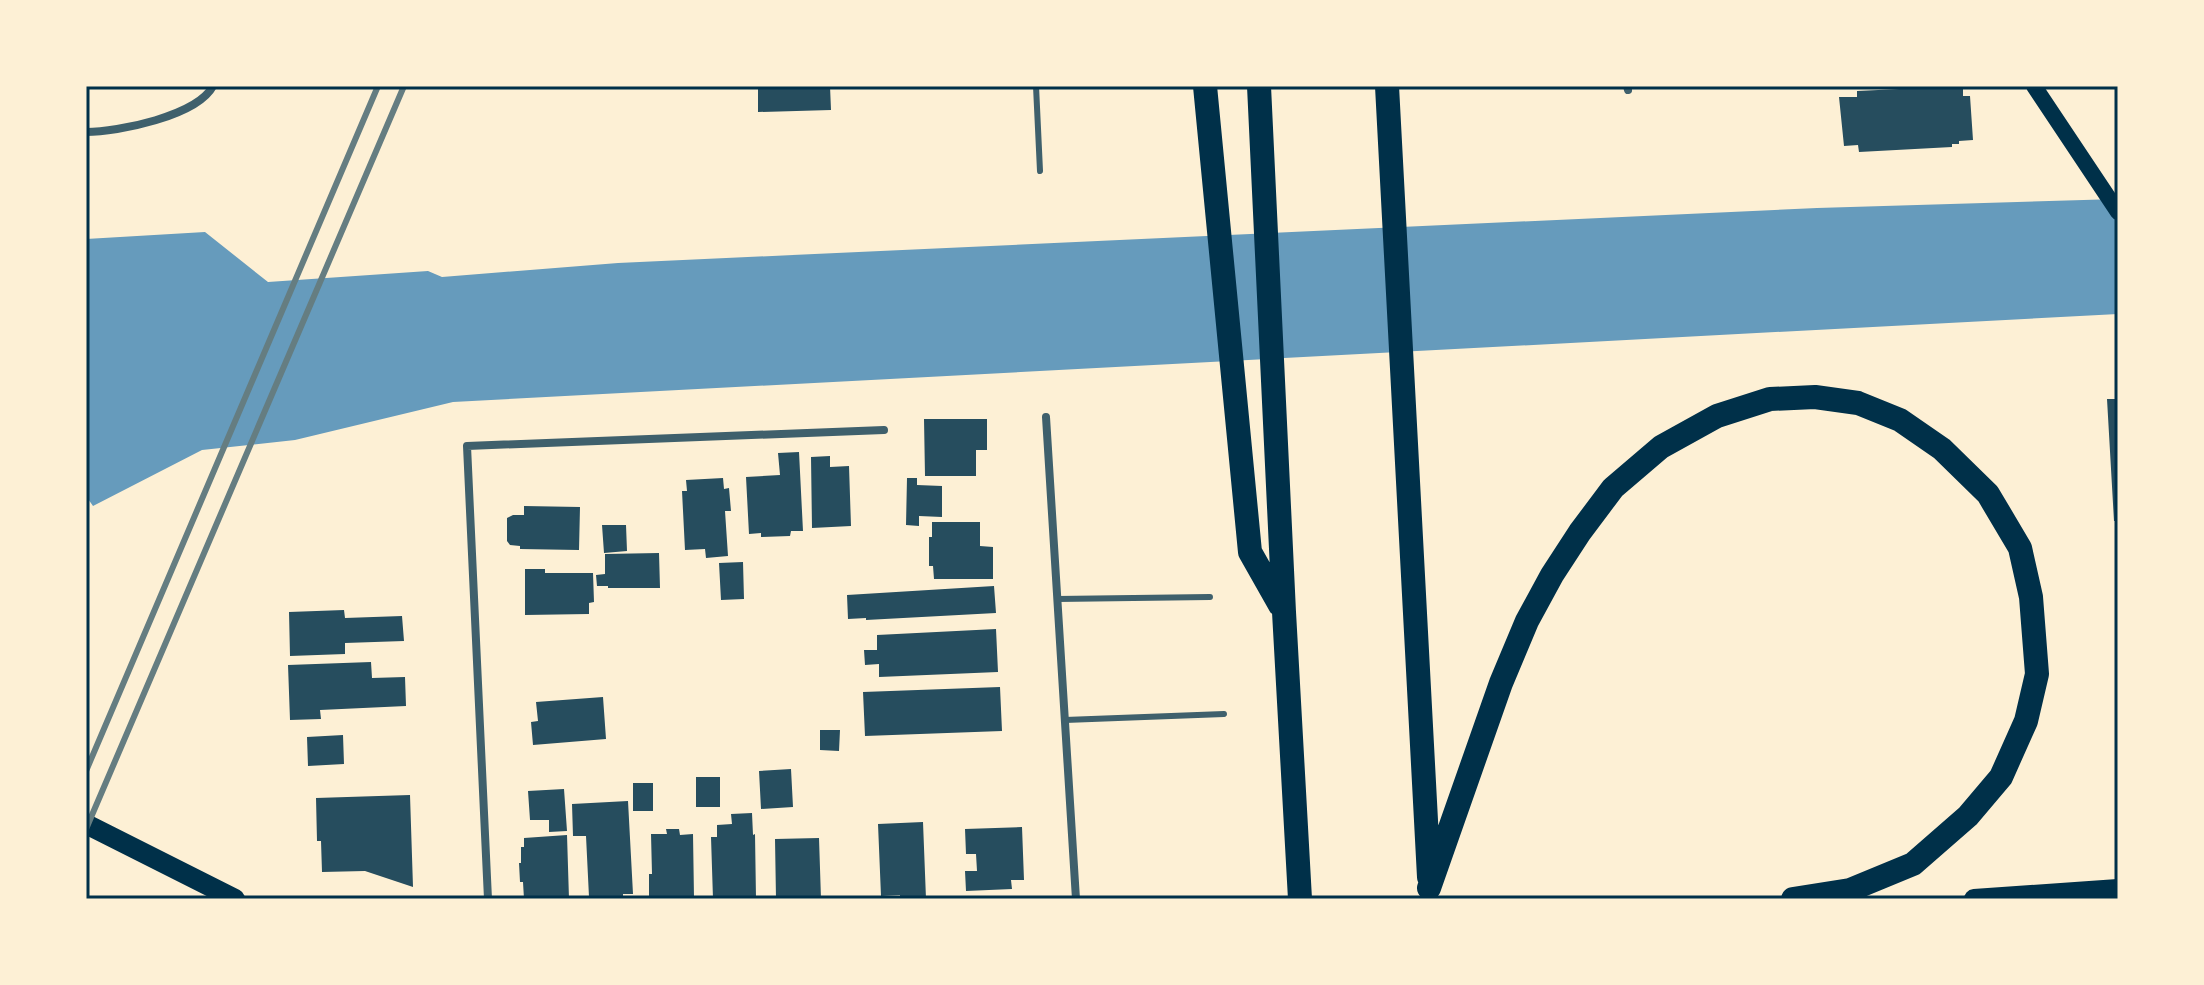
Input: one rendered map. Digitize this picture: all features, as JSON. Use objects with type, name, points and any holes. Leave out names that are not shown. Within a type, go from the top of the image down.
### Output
[{"type":"highway","points":[[1205,86],[1250,552],[1284,612]]},
{"type":"highway","points":[[1259,86],[1300,899]]},
{"type":"highway","points":[[1387,86],[1430,893]]},
{"type":"highway","points":[[1430,893],[1501,683],[1527,621],[1552,575],[1613,488],[1661,447],[1717,416],[1770,399],[1815,397],[1858,403],[1900,420],[1942,449],[1988,494],[2020,548],[2031,597],[2037,674],[2026,721],[2001,777],[1968,816],[1913,864],[1850,890],[1793,899]]},
{"type":"main road","points":[[2034,86],[2118,212]]},
{"type":"main road","points":[[88,826],[235,899]]},
{"type":"main road","points":[[1974,899],[2118,889]]},
{"type":"street","points":[[86,132],[102,132],[151,122],[184,110],[212,89]]},
{"type":"street","points":[[1046,417],[1076,899]]},
{"type":"street","points":[[488,899],[467,446],[884,430]]},
{"type":"lane","points":[[1036,86],[1040,171]]},
{"type":"lane","points":[[1057,599],[1210,597]]},
{"type":"lane","points":[[1065,720],[1224,714]]},
{"type":"water","points":[[2118,199],[2118,314],[453,402],[295,440],[202,450],[93,506],[86,496],[86,239],[205,232],[268,282],[428,271],[442,277],[618,263],[1817,208]]},
{"type":"building","points":[[758,86],[830,86],[831,110],[758,112]]},
{"type":"building","points":[[1963,86],[1963,96],[1970,96],[1973,140],[1959,141],[1952,147],[1859,152],[1858,145],[1844,146],[1839,97],[1857,97],[1857,91]]},
{"type":"building","points":[[2107,399],[2118,399],[2118,521],[2114,521]]},
{"type":"building","points":[[924,419],[987,419],[987,450],[976,450],[976,476],[925,476]]},
{"type":"building","points":[[799,452],[803,531],[791,531],[790,536],[761,537],[761,533],[749,534],[746,477],[780,475],[778,453]]},
{"type":"building","points":[[830,456],[830,467],[849,466],[851,526],[812,528],[811,457]]},
{"type":"building","points":[[723,478],[724,489],[729,488],[731,511],[725,511],[728,556],[706,558],[705,549],[685,550],[682,491],[687,491],[686,480]]},
{"type":"building","points":[[907,478],[917,478],[917,485],[942,486],[942,517],[919,516],[919,526],[906,525]]},
{"type":"building","points":[[524,506],[580,507],[579,550],[520,549],[520,546],[510,545],[507,541],[507,518],[524,515]]},
{"type":"building","points":[[932,522],[980,522],[980,546],[993,547],[993,579],[934,579],[933,566],[929,566]]},
{"type":"building","points":[[602,525],[626,525],[627,551],[604,553]]},
{"type":"building","points":[[659,553],[660,588],[597,586],[596,575],[605,574],[605,554]]},
{"type":"building","points":[[743,562],[744,599],[721,600],[719,563]]},
{"type":"building","points":[[525,569],[545,569],[545,573],[593,573],[594,602],[589,603],[589,614],[525,615]]},
{"type":"building","points":[[994,586],[996,613],[848,619],[847,595]]},
{"type":"building","points":[[344,610],[345,618],[402,616],[404,641],[345,643],[345,654],[290,656],[289,612]]},
{"type":"building","points":[[996,629],[998,672],[879,677],[879,664],[865,665],[864,650],[877,650],[877,635]]},
{"type":"building","points":[[371,662],[372,678],[405,677],[406,706],[320,710],[321,719],[290,720],[288,665]]},
{"type":"building","points":[[1000,687],[1002,731],[865,736],[863,692]]},
{"type":"building","points":[[603,697],[606,739],[533,745],[531,722],[538,721],[536,702]]},
{"type":"building","points":[[820,730],[840,730],[839,751],[820,750]]},
{"type":"building","points":[[343,735],[344,764],[308,766],[307,737]]},
{"type":"building","points":[[791,769],[793,807],[761,809],[759,771]]},
{"type":"building","points":[[696,777],[720,777],[720,807],[696,807]]},
{"type":"building","points":[[633,783],[653,783],[653,811],[633,811]]},
{"type":"building","points":[[564,789],[567,831],[549,832],[549,820],[530,820],[528,791]]},
{"type":"building","points":[[410,795],[413,887],[365,871],[322,872],[321,841],[317,841],[316,798]]},
{"type":"building","points":[[628,801],[633,894],[623,894],[623,899],[589,897],[586,836],[573,836],[572,804]]},
{"type":"building","points":[[752,813],[756,899],[713,899],[711,837],[717,837],[717,825],[732,824],[731,814]]},
{"type":"building","points":[[923,822],[926,899],[881,896],[878,824]]},
{"type":"building","points":[[1022,827],[1024,880],[1011,880],[1012,889],[966,891],[965,871],[977,871],[976,854],[966,854],[965,829]]},
{"type":"building","points":[[666,829],[679,829],[680,835],[693,834],[694,898],[649,899],[651,834],[667,834]]},
{"type":"building","points":[[567,835],[569,899],[524,899],[519,863],[524,838]]},
{"type":"building","points":[[819,838],[821,899],[776,899],[775,839]]},
{"type":"railway","points":[[86,771],[378,86]]},
{"type":"railway","points":[[86,829],[404,86]]}]
